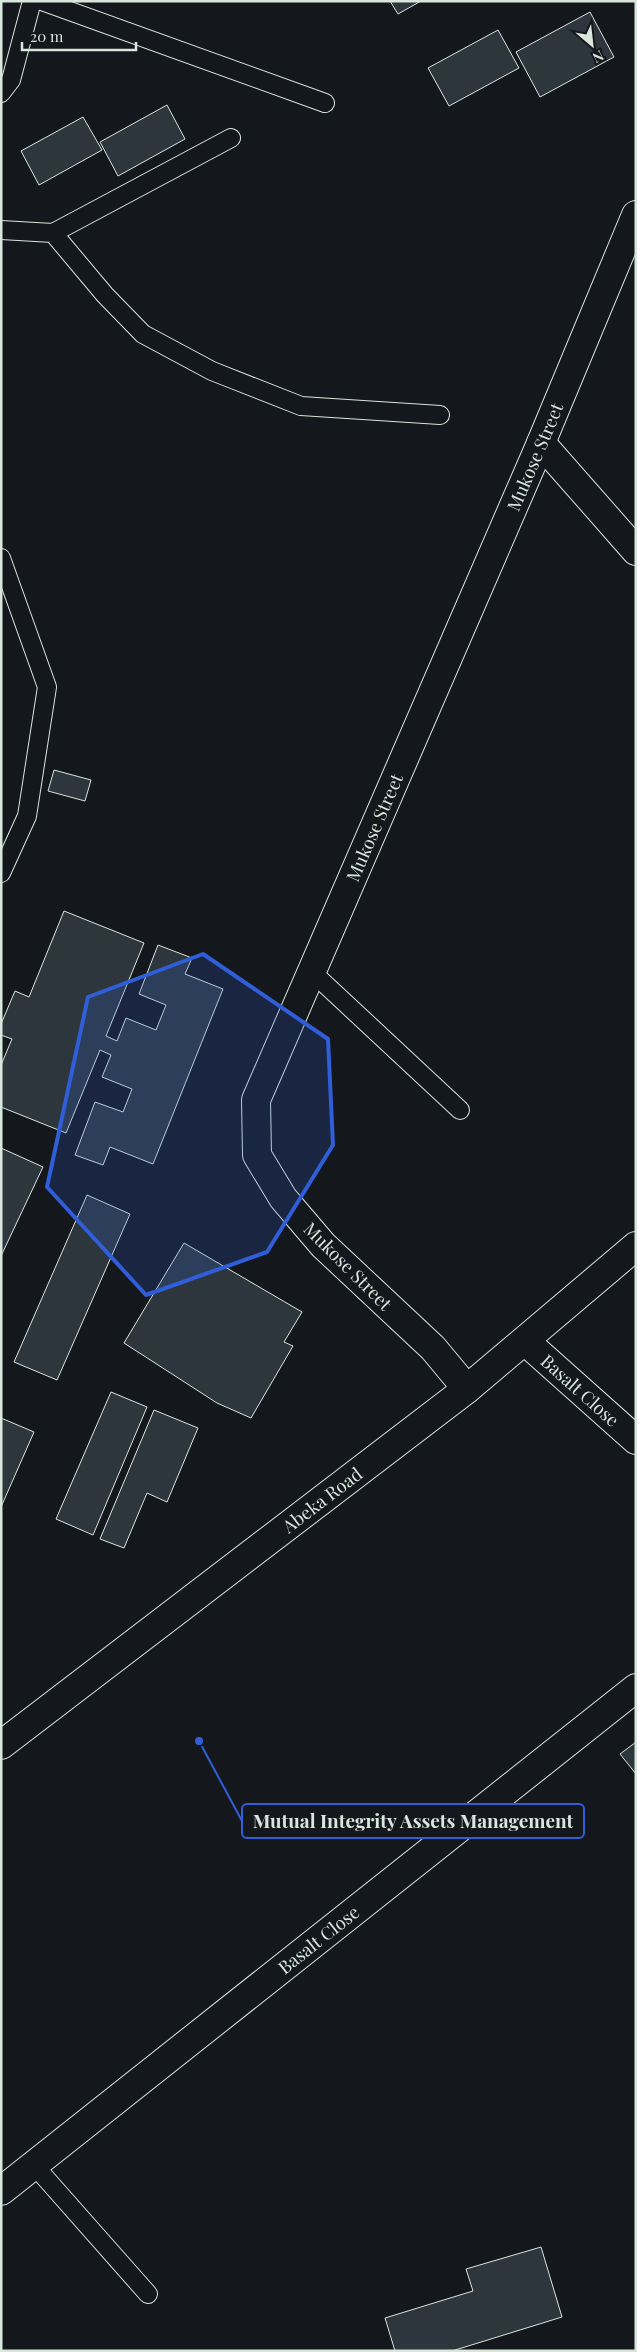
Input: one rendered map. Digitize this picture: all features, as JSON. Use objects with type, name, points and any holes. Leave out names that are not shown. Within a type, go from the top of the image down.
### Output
[{"type":"street","name":"Mukose Street","points":[[467,1389],[433,1348],[323,1246],[283,1198],[257,1155],[256,1100],[541,443],[636,214]]},
{"type":"street","points":[[541,443],[636,552]]},
{"type":"street","name":"Abeka Road","points":[[1,1745],[467,1389],[636,1246]]},
{"type":"street","name":"Basalt Close","points":[[525,1341],[636,1440]]},
{"type":"street","name":"Basalt Close","points":[[1,2191],[636,1688]]},
{"type":"lane","points":[[1,93],[11,80],[32,1]]},
{"type":"lane","points":[[42,1],[325,103]]},
{"type":"lane","points":[[1,230],[53,233],[231,138]]},
{"type":"lane","points":[[53,233],[106,295],[143,334],[212,371],[301,406],[440,415]]},
{"type":"lane","points":[[1,558],[47,687],[27,816],[1,873]]},
{"type":"lane","points":[[312,972],[460,1110]]},
{"type":"lane","points":[[34,2165],[148,2294]]},
{"type":"highlighted area","points":[[203,954],[328,1039],[333,1145],[267,1252],[146,1295],[47,1187],[88,997]]},
{"type":"building","points":[[390,1],[421,1],[398,14]]},
{"type":"building","points":[[590,12],[614,57],[540,97],[516,52]]},
{"type":"building","points":[[498,30],[519,68],[449,106],[428,68]]},
{"type":"building","points":[[167,105],[185,139],[118,176],[100,142]]},
{"type":"building","points":[[83,117],[102,150],[39,185],[21,151]]},
{"type":"building","points":[[54,770],[91,780],[85,801],[48,791]]},
{"type":"building","points":[[64,911],[144,943],[106,1036],[117,1041],[126,1018],[156,1030],[166,1005],[139,994],[158,945],[192,958],[185,974],[223,989],[153,1164],[110,1147],[103,1165],[75,1155],[95,1102],[123,1112],[132,1089],[102,1077],[111,1055],[100,1050],[66,1133],[1,1107],[1,1065],[12,1039],[1,1035],[1,1024],[15,991],[29,997]]},
{"type":"building","points":[[1,1148],[43,1167],[1,1256]]},
{"type":"building","points":[[87,1195],[130,1214],[57,1380],[14,1362]]},
{"type":"building","points":[[184,1243],[302,1312],[284,1342],[293,1346],[251,1418],[217,1403],[124,1343]]},
{"type":"building","points":[[111,1392],[147,1407],[93,1535],[56,1519]]},
{"type":"building","points":[[154,1410],[198,1428],[167,1502],[147,1493],[124,1548],[100,1539]]},
{"type":"building","points":[[1,1418],[34,1432],[1,1507]]},
{"type":"building","points":[[636,1742],[636,1774],[620,1754]]},
{"type":"building","points":[[541,2247],[562,2317],[452,2351],[395,2351],[385,2318],[473,2291],[466,2269]]},
{"type":"place","name":"Mutual Integrity Assets Management","points":[[199,1741]]}]
